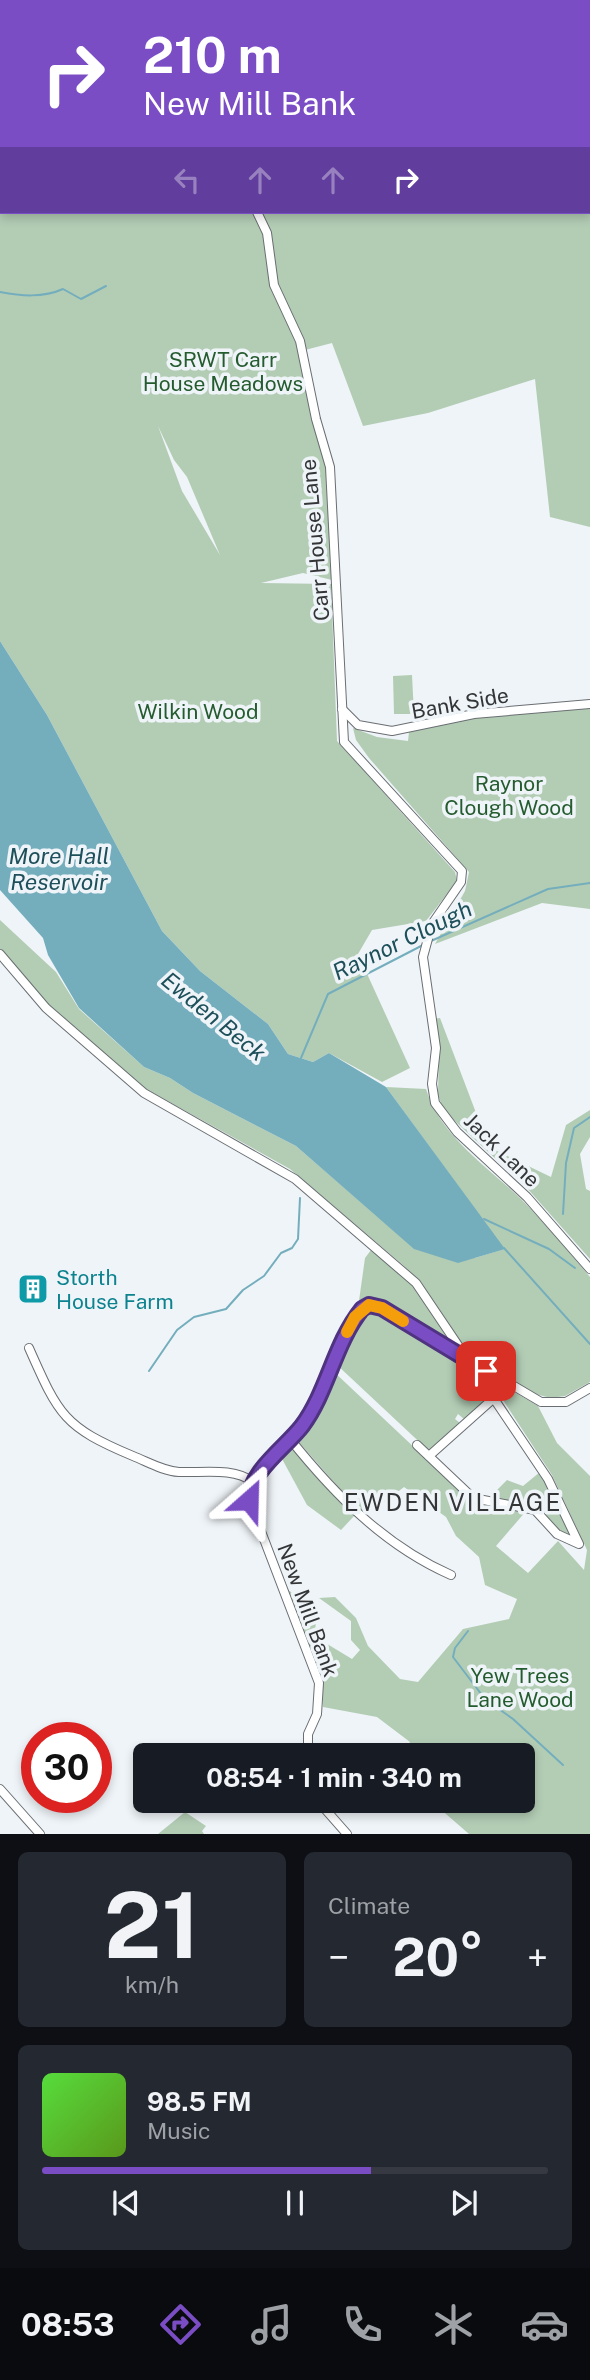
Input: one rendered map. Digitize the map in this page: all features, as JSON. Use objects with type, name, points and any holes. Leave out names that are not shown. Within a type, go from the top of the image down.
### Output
[{"type":"street","name":"Carr House Lane","points":[[258,214],[267,233],[274,285],[300,341],[316,419],[330,467],[343,736],[346,745],[462,871],[461,882],[432,924],[428,936]]},
{"type":"street","name":"Bank Side","points":[[342,709],[358,725],[392,731],[474,714],[590,704]]},
{"type":"street","name":"Jack Lane","points":[[428,936],[423,957],[436,1048],[432,1084],[435,1103],[457,1132],[527,1197],[590,1269]]},
{"type":"street","points":[[0,954],[46,1007],[144,1093],[295,1179],[416,1283],[548,1479],[579,1544],[557,1534],[535,1510],[474,1498],[416,1445]]},
{"type":"street","points":[[29,1348],[52,1401],[80,1432],[163,1468],[224,1473],[253,1482],[314,1407],[330,1364],[355,1317],[369,1305],[382,1308],[523,1393],[548,1404],[576,1399],[590,1388]]},
{"type":"street","points":[[429,1456],[494,1398]]},
{"type":"street","points":[[290,1439],[363,1518],[421,1562],[451,1576]]},
{"type":"street","name":"New Mill Bank","points":[[253,1482],[249,1500],[319,1683],[317,1714],[308,1734],[308,1743]]},
{"type":"street","points":[[0,1789],[40,1834]]},
{"type":"street","points":[[329,1813],[347,1834]]},
{"type":"green space","name":"Wilkin Wood","points":[[0,214],[256,214],[266,239],[269,264],[300,346],[329,478],[332,580],[303,573],[261,583],[331,584],[337,741],[455,872],[457,881],[426,921],[372,930],[358,954],[410,1068],[382,1082],[329,1053],[313,1062],[288,1054],[268,1024],[200,971],[162,931],[47,715],[0,641]],"holes":[[[158,426],[174,460],[187,477],[220,555],[182,491]]]},
{"type":"green space","name":"SRWT Carr House Meadows","points":[[261,214],[590,214],[590,527],[550,517],[535,379],[428,413],[363,426],[332,343],[305,350],[276,279]]},
{"type":"green space","points":[[412,675],[414,714],[394,714],[393,676]]},
{"type":"green space","name":"Raynor Clough Wood","points":[[590,708],[590,909],[542,903],[435,944],[465,891],[469,872],[369,758],[356,740],[353,728],[377,737],[408,741],[409,732],[478,717]]},
{"type":"green space","points":[[0,920],[56,972],[79,1009],[144,1067],[170,1078],[193,1093],[296,1146],[379,1218],[475,1258],[504,1249],[386,1087],[426,1089],[442,1122],[466,1150],[530,1208],[590,1277],[590,1382],[565,1396],[551,1398],[535,1394],[470,1356],[420,1281],[290,1169],[146,1089],[47,1004],[0,950]]},
{"type":"green space","points":[[440,1018],[489,1147],[551,1177],[566,1125],[590,1110],[590,1137],[580,1154],[586,1189],[590,1191],[590,1259],[526,1187],[443,1110],[438,1094],[439,1046],[433,1019]]},
{"type":"green space","points":[[371,1250],[413,1285],[454,1345],[383,1304],[365,1300],[358,1308],[365,1258]]},
{"type":"green space","points":[[370,1310],[466,1362],[489,1397],[464,1419],[458,1414],[455,1419],[460,1423],[429,1451],[336,1364],[359,1319]]},
{"type":"green space","name":"Yew Trees Lane Wood","points":[[332,1370],[468,1498],[485,1505],[527,1510],[496,1546],[528,1573],[558,1541],[584,1570],[587,1550],[552,1475],[488,1377],[538,1406],[557,1443],[590,1476],[590,1834],[469,1834],[445,1813],[535,1813],[535,1743],[409,1743],[377,1717],[323,1707],[321,1683],[285,1588],[318,1610],[314,1636],[352,1659],[360,1650],[351,1640],[351,1621],[319,1598],[335,1597],[356,1618],[368,1646],[400,1679],[418,1682],[463,1629],[509,1619],[517,1599],[485,1585],[479,1557],[456,1536],[446,1517],[404,1487],[377,1508],[360,1512],[297,1440],[318,1406]]},
{"type":"green space","points":[[292,1445],[355,1515],[341,1530],[307,1505],[281,1457]]},
{"type":"green space","points":[[540,1472],[574,1539],[558,1531],[536,1509],[488,1499],[507,1480],[523,1486]]},
{"type":"green space","points":[[184,1813],[206,1826],[202,1831],[204,1834],[158,1834]]},
{"type":"water","name":"More Hall Reservoir","points":[[0,641],[47,715],[162,931],[200,971],[268,1024],[288,1054],[313,1062],[329,1053],[386,1087],[505,1249],[458,1263],[414,1249],[296,1146],[193,1093],[170,1078],[144,1067],[79,1008],[48,955],[43,938],[0,890]]},
{"type":"waterway","points":[[0,292],[32,295],[63,289],[81,299],[106,286]]},
{"type":"waterway","name":"Raynor Clough","points":[[431,941],[548,889],[590,883]]},
{"type":"waterway","name":"Raynor Clough","points":[[301,1058],[328,994],[423,945]]},
{"type":"waterway","points":[[563,1214],[566,1163],[574,1128],[590,1117]]},
{"type":"waterway","points":[[149,1371],[177,1330],[194,1317],[226,1309],[243,1290],[264,1276],[281,1253],[292,1248],[298,1239],[300,1198]]},
{"type":"waterway","name":"Ewden Beck","points":[[484,1219],[549,1249],[575,1268]]},
{"type":"waterway","name":"Ewden Beck","points":[[504,1248],[590,1344]]},
{"type":"waterway","points":[[468,1631],[455,1648],[453,1657],[485,1699],[513,1719],[563,1765]]},
{"type":"slow traffic","points":[[347,1332],[355,1317],[369,1305],[382,1308],[403,1321]]},
{"type":"place","name":"Storth House Farm","points":[[33,1289]]},
{"type":"district","name":"EWDEN VILLAGE","points":[[453,1502]]},
{"type":"route","points":[[249,1500],[253,1482],[303,1425],[314,1407],[330,1364],[355,1317],[369,1305],[382,1308],[486,1371]]}]
